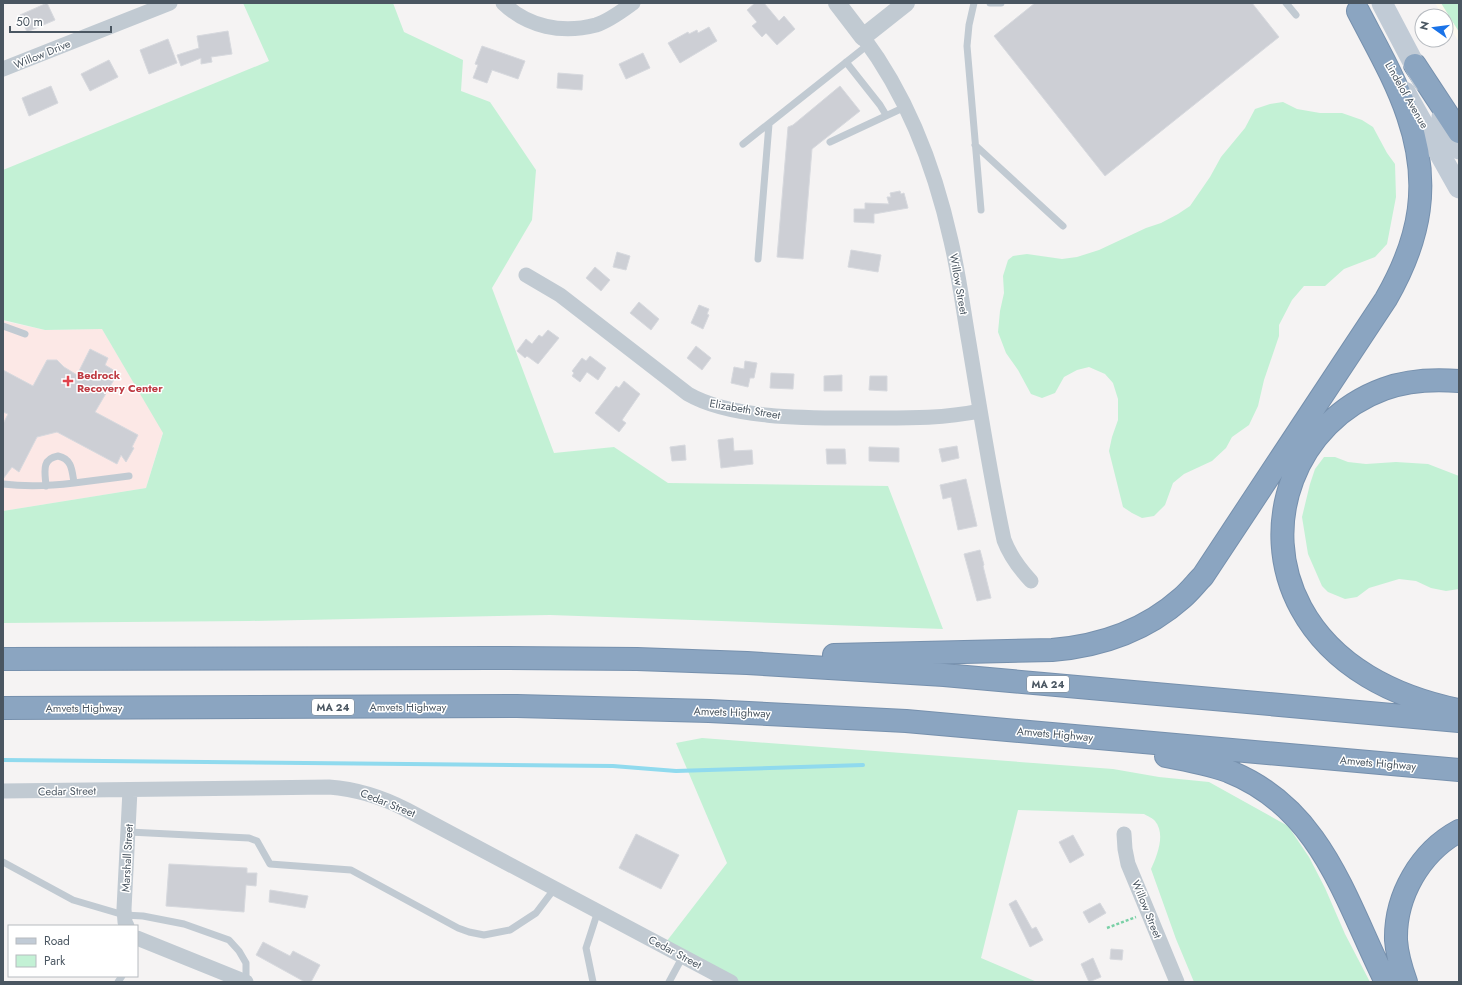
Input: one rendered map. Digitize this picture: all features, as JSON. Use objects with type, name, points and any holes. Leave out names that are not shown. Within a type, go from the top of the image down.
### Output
[{"type":"highway","points":[[637,659],[1052,650],[1075,648],[1096,644],[1118,637],[1140,627],[1166,611],[1182,598],[1203,576],[1215,560],[1377,313],[1397,280],[1416,230],[1421,180],[1416,140],[1400,98],[1356,7]]},
{"type":"highway","points":[[1415,65],[1459,132]]},
{"type":"highway","points":[[1459,381],[1427,380],[1405,383],[1385,389],[1356,403],[1338,416],[1318,436],[1308,449],[1297,468],[1289,487],[1283,520],[1283,541],[1285,565],[1292,588],[1301,608],[1314,628],[1330,646],[1354,668],[1383,686],[1413,698],[1459,710]]},
{"type":"highway","name":"MA 24","points":[[3,659],[637,659],[936,674],[1459,721]]},
{"type":"highway","name":"Amvets Highway","points":[[3,708],[465,706],[603,708],[807,715],[979,727],[1459,770]]},
{"type":"highway","points":[[979,727],[1076,741],[1180,759],[1210,765],[1246,779],[1288,809],[1309,831],[1339,883],[1386,982]]},
{"type":"highway","points":[[1406,982],[1400,967],[1396,939],[1402,901],[1408,885],[1421,863],[1440,844],[1459,831]]},
{"type":"main road","name":"Lindelof Avenue","points":[[1382,3],[1459,149]]},
{"type":"main road","name":"Lindelof Avenue","points":[[1356,7],[1420,117],[1459,188]]},
{"type":"street","points":[[503,3],[509,9],[534,23],[549,27],[569,29],[596,24],[616,15],[633,3]]},
{"type":"street","name":"Willow Street","points":[[838,3],[866,40],[891,78],[905,106],[931,169],[947,221],[1004,540],[1011,557],[1020,570],[1031,581]]},
{"type":"street","points":[[866,40],[906,3]]},
{"type":"street","name":"Willow Drive","points":[[3,69],[166,4]]},
{"type":"street","name":"Elizabeth Street","points":[[526,275],[560,295],[682,390],[695,398],[709,403],[730,409],[757,413],[823,418],[938,418],[980,411]]},
{"type":"street","name":"Cedar Street","points":[[3,791],[329,787],[349,789],[370,794],[398,805],[731,982]]},
{"type":"street","name":"Marshall Street","points":[[126,921],[130,790]]},
{"type":"street","name":"Willow Street","points":[[1124,834],[1126,857],[1177,982]]},
{"type":"street","points":[[139,942],[246,982]]},
{"type":"lane","points":[[974,3],[968,31],[967,46],[981,210]]},
{"type":"lane","points":[[990,3],[1001,3]]},
{"type":"lane","points":[[1286,3],[1296,15]]},
{"type":"lane","points":[[743,144],[846,62],[866,40]]},
{"type":"lane","points":[[846,62],[880,105],[886,115]]},
{"type":"lane","points":[[830,142],[905,106]]},
{"type":"lane","points":[[758,259],[769,124]]},
{"type":"lane","points":[[975,145],[1063,226]]},
{"type":"lane","points":[[3,326],[25,334]]},
{"type":"lane","points":[[46,486],[44,467],[49,459],[58,456],[63,457],[70,463],[74,483]]},
{"type":"lane","points":[[3,484],[46,486],[129,476]]},
{"type":"lane","points":[[129,832],[249,838],[257,841],[270,864],[351,870],[458,928],[484,935],[510,930],[536,914],[556,888]]},
{"type":"lane","points":[[3,862],[73,900],[126,921],[143,916],[184,924],[229,940],[239,951],[246,963],[246,982]]},
{"type":"lane","points":[[592,982],[586,948],[598,911]]},
{"type":"lane","points":[[669,982],[683,956]]},
{"type":"path","points":[[1107,928],[1148,912]]},
{"type":"shaded area","points":[[1435,3],[1459,3],[1459,42],[1454,34],[1454,8],[1438,8]]},
{"type":"shaded area","name":"Bedrock Recovery Center","points":[[3,321],[45,330],[102,329],[163,432],[146,488],[3,511]]},
{"type":"green space","points":[[243,3],[393,3],[404,32],[463,60],[461,91],[490,102],[536,170],[532,220],[492,288],[554,453],[614,447],[668,483],[888,486],[943,629],[550,615],[249,621],[3,623],[3,511],[146,488],[163,433],[102,329],[45,330],[3,320],[3,170],[269,61]]},
{"type":"green space","points":[[1441,3],[1459,3],[1459,32],[1454,24],[1454,8],[1444,8]]},
{"type":"green space","points":[[1283,102],[1297,109],[1320,113],[1342,113],[1362,120],[1373,127],[1387,153],[1395,164],[1396,197],[1387,244],[1375,257],[1344,269],[1325,286],[1304,286],[1292,300],[1279,325],[1279,336],[1264,380],[1258,406],[1249,425],[1232,437],[1226,448],[1212,461],[1184,474],[1173,483],[1165,505],[1154,516],[1142,518],[1123,507],[1109,451],[1118,420],[1118,399],[1113,383],[1105,374],[1089,367],[1077,370],[1064,377],[1055,393],[1042,398],[1031,394],[1018,370],[1006,353],[998,332],[1000,311],[1004,293],[1003,276],[1008,260],[1013,256],[1027,254],[1062,259],[1077,257],[1099,250],[1178,214],[1190,206],[1210,177],[1221,157],[1245,128],[1255,109],[1270,104]]},
{"type":"green space","points":[[1324,457],[1335,457],[1348,462],[1366,464],[1396,462],[1428,464],[1459,476],[1459,589],[1446,591],[1431,588],[1416,581],[1399,579],[1369,588],[1357,597],[1345,599],[1328,592],[1322,586],[1308,554],[1302,517],[1315,469]]},
{"type":"green space","points":[[702,738],[1113,769],[1159,777],[1209,782],[1288,826],[1309,857],[1325,888],[1345,934],[1370,982],[1194,982],[1176,939],[1151,869],[1158,852],[1160,838],[1158,826],[1154,820],[1144,814],[1018,810],[981,958],[1037,982],[731,982],[663,946],[727,863],[676,743]]},
{"type":"building","points":[[47,3],[55,20],[27,32],[20,15]]},
{"type":"building","points":[[755,3],[764,3],[779,21],[784,16],[795,29],[777,45],[766,33],[762,37],[752,26],[757,22],[747,10]]},
{"type":"building","points":[[1035,3],[1252,3],[1279,37],[1105,176],[994,36]]},
{"type":"building","points":[[709,27],[717,41],[680,63],[668,43],[688,32],[689,34],[697,30],[698,33]]},
{"type":"building","points":[[228,31],[232,54],[211,57],[212,62],[201,64],[201,58],[181,66],[177,55],[199,48],[197,36]]},
{"type":"building","points":[[168,39],[177,63],[149,74],[140,50]]},
{"type":"building","points":[[482,46],[525,61],[518,79],[492,70],[487,83],[473,78],[478,65],[475,64]]},
{"type":"building","points":[[643,53],[650,68],[626,79],[619,64]]},
{"type":"building","points":[[109,60],[118,77],[90,91],[81,74]]},
{"type":"building","points":[[558,73],[583,75],[582,90],[557,88]]},
{"type":"building","points":[[51,86],[58,103],[29,116],[22,98]]},
{"type":"building","points":[[840,86],[860,111],[812,149],[803,259],[777,257],[788,127],[793,125]]},
{"type":"building","points":[[900,191],[901,194],[904,193],[908,208],[874,214],[874,223],[854,222],[854,209],[865,209],[865,203],[889,204],[887,197],[891,197],[890,193]]},
{"type":"building","points":[[851,250],[881,255],[878,272],[848,267]]},
{"type":"building","points":[[617,252],[630,256],[626,270],[613,267]]},
{"type":"building","points":[[595,267],[610,280],[601,291],[586,278]]},
{"type":"building","points":[[639,302],[659,319],[651,330],[630,313]]},
{"type":"building","points":[[699,305],[709,309],[707,314],[709,315],[703,329],[691,323]]},
{"type":"building","points":[[548,330],[559,338],[538,364],[527,356],[525,358],[517,351],[526,339],[532,344],[539,335],[542,337]]},
{"type":"building","points":[[696,346],[711,358],[702,370],[687,358]]},
{"type":"building","points":[[90,349],[108,358],[105,365],[115,371],[112,376],[115,378],[95,412],[138,435],[132,447],[134,448],[126,462],[121,455],[117,464],[57,432],[37,437],[19,472],[12,467],[3,479],[3,424],[8,414],[3,412],[3,370],[33,386],[47,360],[57,360],[64,367],[77,375]]},
{"type":"building","points":[[590,356],[606,368],[598,380],[587,372],[580,382],[572,376],[574,373],[572,371],[582,358],[586,361]]},
{"type":"building","points":[[745,361],[757,363],[754,378],[750,378],[748,387],[731,383],[734,367],[744,369]]},
{"type":"building","points":[[771,373],[794,374],[793,389],[770,388]]},
{"type":"building","points":[[842,375],[842,391],[824,391],[824,376]]},
{"type":"building","points":[[870,376],[887,376],[887,391],[869,390]]},
{"type":"building","points":[[624,381],[640,394],[622,420],[626,423],[619,432],[595,413],[616,386],[619,388]]},
{"type":"building","points":[[733,438],[734,451],[752,450],[753,464],[721,468],[718,440]]},
{"type":"building","points":[[685,445],[686,460],[672,461],[670,447]]},
{"type":"building","points":[[957,446],[959,458],[942,462],[939,449]]},
{"type":"building","points":[[869,447],[899,448],[899,462],[869,461]]},
{"type":"building","points":[[826,449],[845,449],[846,464],[827,464]]},
{"type":"building","points":[[966,479],[977,526],[958,530],[951,497],[943,499],[940,485]]},
{"type":"building","points":[[980,550],[991,598],[977,601],[964,554]]},
{"type":"building","points":[[636,834],[679,855],[661,889],[619,868]]},
{"type":"building","points":[[1073,835],[1084,855],[1070,863],[1059,842]]},
{"type":"building","points":[[169,864],[247,868],[247,873],[257,873],[256,886],[246,885],[244,912],[166,906]]},
{"type":"building","points":[[270,890],[308,896],[305,908],[269,902]]},
{"type":"building","points":[[1016,900],[1032,929],[1036,927],[1043,940],[1030,947],[1009,904]]},
{"type":"building","points":[[1100,903],[1106,913],[1089,923],[1083,912]]},
{"type":"building","points":[[263,942],[290,956],[293,951],[320,965],[311,982],[305,982],[256,955]]},
{"type":"building","points":[[1111,949],[1123,950],[1122,960],[1110,959]]},
{"type":"building","points":[[1093,958],[1101,977],[1089,982],[1081,964]]},
{"type":"waterway","points":[[3,760],[613,766],[676,771],[863,765]]},
{"type":"place","name":"Bedrock Recovery Center","points":[[68,381]]}]
